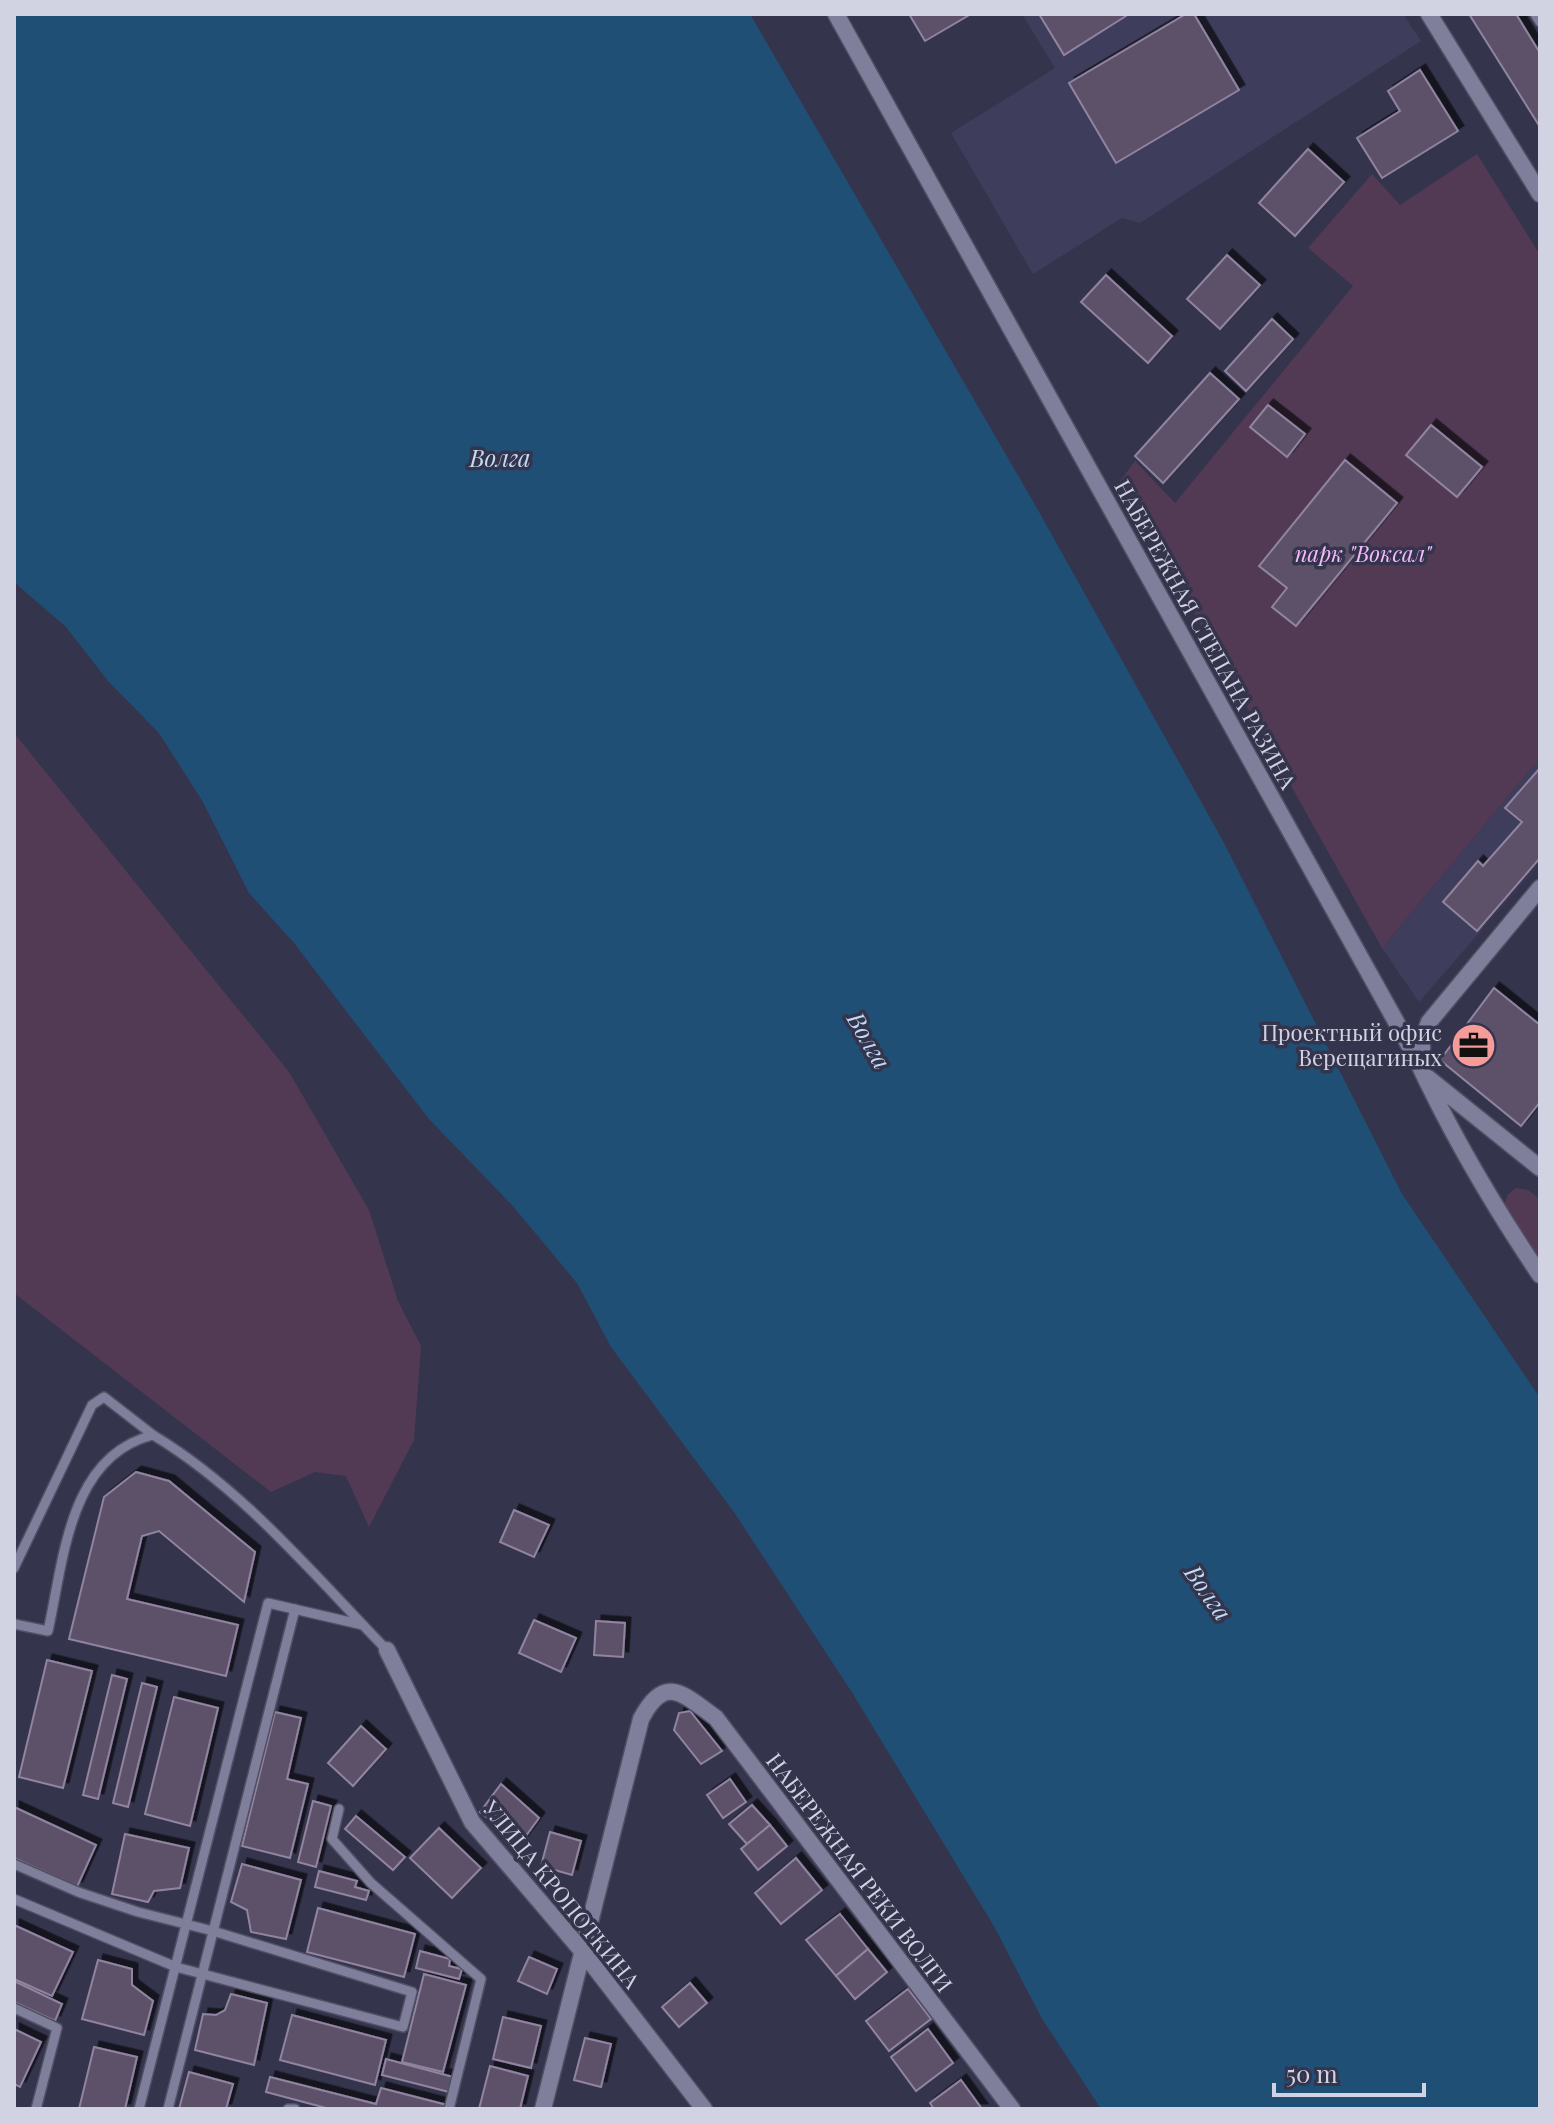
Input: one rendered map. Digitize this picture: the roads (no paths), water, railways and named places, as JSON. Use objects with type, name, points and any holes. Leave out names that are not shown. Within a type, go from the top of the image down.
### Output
[{"type":"street","name":"НАБЕРЕЖНАЯ СТЕПАНА РАЗИНА","points":[[836,14],[1496,1209],[1540,1275]]},
{"type":"street","points":[[1429,14],[1540,194]]},
{"type":"street","points":[[1540,888],[1429,1022],[1421,1047],[1424,1074],[1540,1168]]},
{"type":"street","name":"УЛИЦА КРОПОТКИНА","points":[[387,1650],[472,1822],[583,1952],[704,2109]]},
{"type":"street","name":"НАБЕРЕЖНАЯ РЕКИ ВОЛГИ","points":[[583,1952],[641,1719],[655,1695],[666,1691],[678,1692],[716,1718],[1012,2109]]},
{"type":"street","points":[[543,2109],[583,1952]]},
{"type":"lane","points":[[1535,14],[1540,22]]},
{"type":"lane","points":[[14,1568],[92,1405],[104,1397],[153,1435],[187,1456],[235,1496],[387,1650]]},
{"type":"lane","points":[[14,1624],[48,1631],[82,1491],[114,1451],[133,1440],[153,1435]]},
{"type":"lane","points":[[139,2109],[268,1603],[363,1625]]},
{"type":"lane","points":[[168,2109],[295,1609]]},
{"type":"lane","points":[[339,1809],[332,1839],[371,1883],[481,1979],[449,2109]]},
{"type":"lane","points":[[14,1864],[78,1892],[412,1992],[403,2027],[176,1967],[14,1899]]},
{"type":"lane","points":[[14,2008],[57,2028],[36,2109]]},
{"type":"lane","points":[[288,2109],[295,2109]]},
{"type":"water","name":"Волга","points":[[14,14],[750,14],[1034,503],[1223,841],[1402,1194],[1540,1398],[1540,2109],[1101,2109],[1041,2017],[995,1928],[853,1694],[734,1512],[611,1347],[577,1283],[512,1205],[429,1119],[294,943],[249,893],[203,802],[159,733],[108,681],[66,627],[14,582]]},
{"type":"place","name":"Проектный офис Верещагиных","points":[[1473,1045]]},
{"type":"park label","name":"парк \"Воксал\"","points":[[1363,553]]}]
